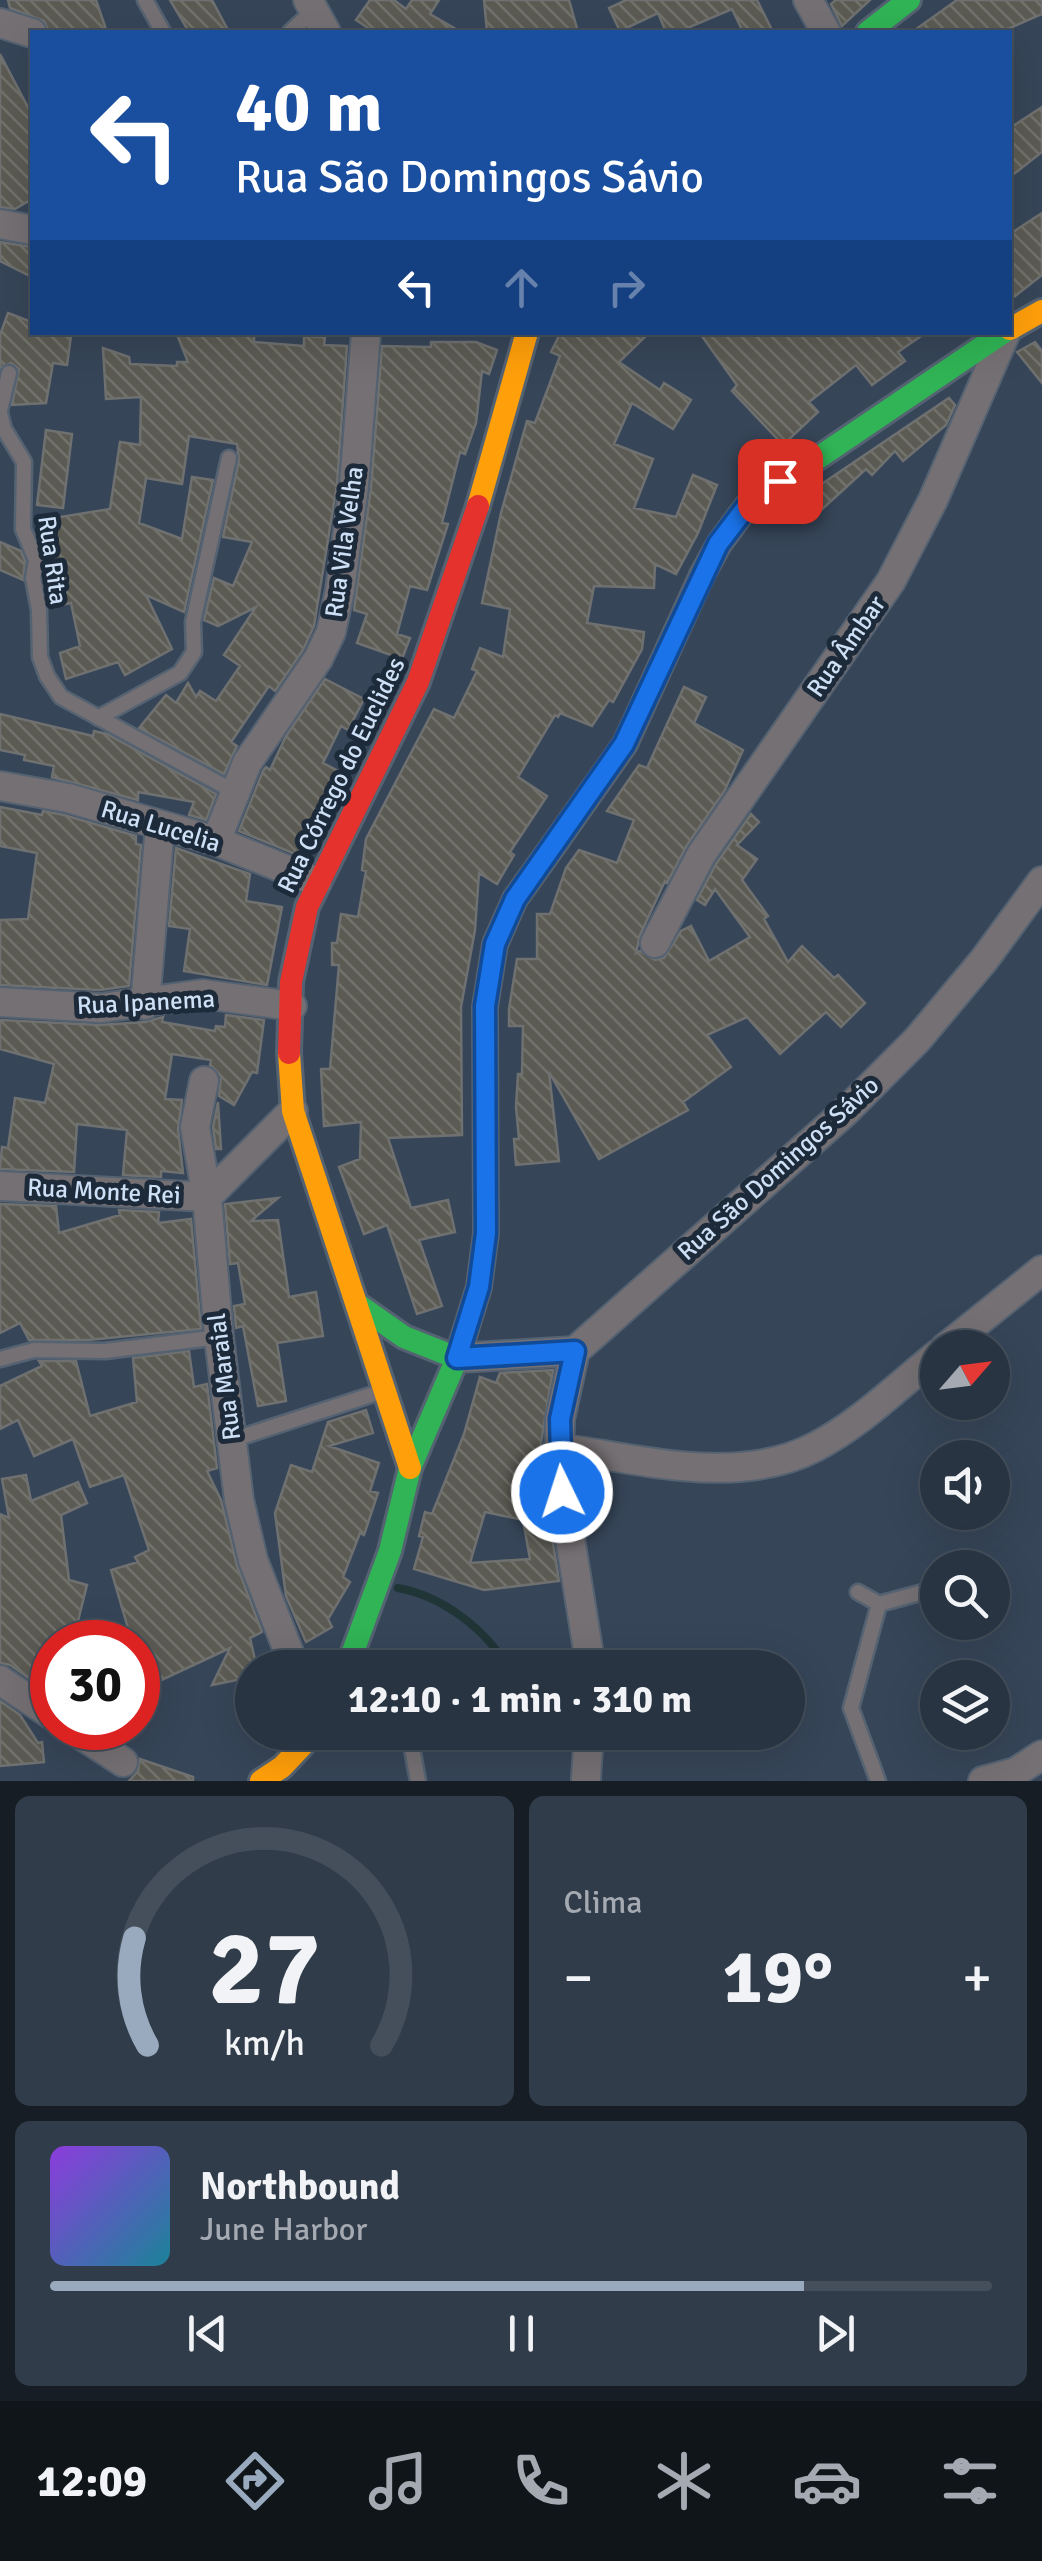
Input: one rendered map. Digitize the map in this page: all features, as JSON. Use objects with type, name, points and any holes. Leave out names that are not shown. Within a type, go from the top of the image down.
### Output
[{"type":"main road","points":[[871,30],[910,0]]},
{"type":"main road","points":[[1012,328],[1042,311]]},
{"type":"main road","name":"Rua Córrego do Euclides","points":[[410,1468],[292,1112],[289,1074],[294,968],[306,910],[317,882],[427,661],[473,523],[526,335]]},
{"type":"main road","points":[[354,1650],[390,1551],[410,1468],[457,1358],[479,1287],[486,1233],[485,1006],[495,944],[515,899],[624,744],[693,592],[718,544],[747,506],[1001,335]]},
{"type":"main road","points":[[358,1304],[404,1339],[457,1358]]},
{"type":"main road","points":[[261,1781],[299,1750]]},
{"type":"main road","points":[[312,1766],[315,1750]]},
{"type":"street","points":[[808,0],[825,30]]},
{"type":"street","points":[[0,23],[30,33]]},
{"type":"street","name":"Rua Vila Velha","points":[[216,841],[246,763],[318,659],[331,632],[354,486],[366,335]]},
{"type":"street","name":"Rua Âmbar","points":[[655,943],[702,854],[891,580],[934,500],[1005,335]]},
{"type":"street","name":"Rua Lucelia","points":[[0,786],[68,798],[216,841],[317,882]]},
{"type":"street","points":[[144,1004],[160,825]]},
{"type":"street","name":"Rua São Domingos Sávio","points":[[575,1351],[844,1112],[917,1040],[984,960],[1042,881]]},
{"type":"street","name":"Rua Ipanema","points":[[0,1002],[74,1007],[144,1004],[202,994],[292,1006]]},
{"type":"street","name":"Rua Maraial","points":[[204,1082],[195,1127],[207,1198],[239,1500],[253,1560],[288,1650]]},
{"type":"street","points":[[207,1198],[292,1112]]},
{"type":"street","name":"Rua Monte Rei","points":[[0,1186],[207,1198]]},
{"type":"street","points":[[968,1330],[1042,1270]]},
{"type":"street","points":[[457,1358],[575,1351],[560,1419],[558,1448],[588,1650]]},
{"type":"street","points":[[558,1448],[717,1468],[766,1466],[814,1448],[920,1368]]},
{"type":"street","points":[[0,1680],[30,1700]]},
{"type":"street","points":[[105,1750],[123,1762]]},
{"type":"street","points":[[583,1780],[587,1750]]},
{"type":"street","points":[[983,1781],[1015,1776],[1042,1755]]},
{"type":"lane","points":[[145,0],[162,30]]},
{"type":"lane","points":[[293,30],[316,14]]},
{"type":"lane","name":"Rua Rita","points":[[9,373],[0,412],[4,428],[24,462],[23,529],[36,560],[33,578],[40,657],[47,676],[62,698],[233,791]]},
{"type":"lane","points":[[98,718],[180,673],[190,662],[194,652],[192,622],[229,458]]},
{"type":"lane","points":[[0,1359],[34,1350],[105,1352],[219,1337]]},
{"type":"lane","points":[[232,1440],[386,1391]]},
{"type":"lane","points":[[858,1592],[879,1604],[920,1593]]},
{"type":"lane","points":[[878,1781],[851,1708],[879,1604]]},
{"type":"lane","points":[[412,1750],[418,1781]]},
{"type":"building","points":[[8,0],[96,0],[106,30],[48,30],[44,21],[10,8]]},
{"type":"building","points":[[170,0],[212,0],[228,30],[188,30]]},
{"type":"building","points":[[370,0],[394,0],[406,9],[412,0],[439,0],[430,14],[458,30],[371,30],[356,20]]},
{"type":"building","points":[[484,0],[569,0],[577,30],[487,30]]},
{"type":"building","points":[[626,0],[757,0],[772,30],[742,30],[732,9],[683,30],[665,30],[658,13],[620,30],[609,8]]},
{"type":"building","points":[[836,0],[870,0],[842,26],[831,4]]},
{"type":"building","points":[[957,0],[1042,0],[1042,14],[1006,30],[915,30]]},
{"type":"building","points":[[0,54],[30,111],[30,200],[15,209],[0,207]]},
{"type":"building","points":[[1042,107],[1042,152],[1012,175],[1012,127]]},
{"type":"building","points":[[1042,213],[1042,275],[1012,298],[1012,233]]},
{"type":"building","points":[[0,242],[30,247],[30,276],[0,261]]},
{"type":"building","points":[[8,313],[30,321],[30,335],[71,336],[67,365],[53,363],[46,403],[12,405],[19,369],[11,363],[0,368],[0,335]]},
{"type":"building","points":[[177,335],[254,335],[254,342],[304,346],[304,336],[325,337],[324,345],[347,346],[337,484],[314,626],[275,691],[269,686],[231,742],[237,746],[224,774],[139,728],[166,695],[176,703],[188,683],[196,697],[200,691],[216,701],[240,666],[224,655],[256,607],[218,626],[204,620],[214,578],[233,586],[252,542],[223,537],[239,460],[237,444],[189,436],[182,484],[146,478],[139,523],[182,539],[192,477],[213,480],[184,612],[146,595],[172,649],[125,675],[118,662],[66,679],[60,653],[80,646],[71,603],[51,607],[44,578],[46,562],[56,566],[48,519],[110,509],[120,442],[140,445],[141,397],[106,399],[103,348],[129,357],[130,364],[177,366],[177,362],[188,362]]},
{"type":"building","points":[[560,335],[647,335],[619,362],[660,390],[664,383],[691,400],[673,429],[632,403],[614,444],[653,459],[634,508],[676,517],[693,475],[717,485],[676,574],[655,564],[654,588],[594,586],[587,623],[644,632],[642,649],[613,702],[609,700],[592,726],[560,713],[555,715],[518,777],[547,796],[510,852],[514,855],[497,884],[479,873],[475,930],[461,1007],[462,1135],[388,1138],[411,1208],[448,1200],[455,1232],[419,1240],[442,1306],[417,1314],[387,1225],[364,1234],[339,1167],[360,1159],[361,1122],[324,1126],[321,1069],[330,1069],[339,965],[332,965],[332,943],[337,943],[341,914],[358,917],[366,871],[362,870],[366,839],[434,709],[454,718],[477,671],[472,669],[480,648],[503,657],[510,609],[482,603],[501,513],[527,421],[535,423],[560,356],[551,352]]},
{"type":"building","points":[[701,335],[923,335],[898,352],[905,361],[872,385],[856,365],[809,402],[818,412],[783,445],[732,391],[737,385]]},
{"type":"building","points":[[431,342],[476,342],[497,350],[489,374],[482,371],[476,423],[465,454],[460,452],[442,523],[448,524],[427,590],[410,586],[397,634],[410,638],[402,659],[357,643],[367,614],[354,610],[371,488],[382,346],[431,347]]},
{"type":"building","points":[[1035,342],[1042,351],[1042,383],[1017,352]]},
{"type":"building","points":[[949,398],[955,405],[946,425],[903,461],[895,451],[872,475],[866,469],[819,512],[804,496]]},
{"type":"building","points":[[46,430],[72,434],[63,508],[37,505]]},
{"type":"building","points":[[0,542],[21,551],[25,561],[23,580],[0,570]]},
{"type":"building","points":[[325,679],[364,699],[348,730],[341,726],[323,763],[344,774],[329,802],[326,800],[300,856],[239,831],[263,771],[266,767],[270,770],[286,736]]},
{"type":"building","points":[[684,687],[706,697],[694,723],[743,750],[725,790],[665,881],[640,935],[636,953],[640,951],[655,960],[664,958],[681,931],[691,926],[709,961],[750,937],[715,889],[705,905],[697,900],[716,864],[751,814],[759,822],[737,845],[757,859],[742,880],[768,916],[764,919],[788,962],[802,946],[865,1003],[841,1027],[826,1012],[780,1054],[747,1017],[707,1035],[731,1067],[683,1102],[688,1110],[599,1159],[549,1072],[559,1161],[516,1165],[514,1139],[519,1139],[516,1107],[518,1074],[522,1074],[523,1026],[509,1026],[509,1009],[517,959],[537,959],[537,914],[550,914],[566,868],[579,850],[617,863],[634,820],[607,811],[639,765],[647,768]]},
{"type":"building","points":[[0,714],[93,736],[94,731],[107,734],[216,794],[206,820],[189,815],[194,802],[138,792],[138,800],[52,777],[54,766],[0,750]]},
{"type":"building","points":[[0,807],[64,815],[136,836],[136,844],[141,845],[129,986],[100,990],[0,985],[0,920],[28,919],[37,853],[0,846]]},
{"type":"building","points":[[176,848],[250,874],[246,901],[282,907],[267,985],[184,971],[190,929],[169,926]]},
{"type":"building","points":[[226,1015],[264,1020],[257,1073],[252,1072],[234,1105],[219,1096],[221,1076],[210,1065],[211,1060],[172,1054],[165,1099],[182,1100],[178,1129],[183,1173],[161,1171],[161,1177],[123,1175],[127,1130],[77,1124],[74,1172],[0,1169],[2,1147],[8,1148],[15,1098],[45,1103],[54,1064],[0,1049],[0,1020],[100,1025],[163,1017],[162,1022],[215,1031],[216,1026],[225,1027]]},
{"type":"building","points":[[218,1102],[221,1149],[216,1149],[213,1127]]},
{"type":"building","points":[[278,1198],[251,1221],[278,1220],[289,1297],[316,1292],[323,1336],[277,1343],[286,1401],[258,1406],[243,1326],[236,1328],[234,1306],[245,1304],[238,1263],[230,1264],[225,1204]]},
{"type":"building","points":[[0,1204],[56,1206],[59,1233],[120,1215],[119,1210],[159,1212],[158,1223],[191,1219],[201,1329],[88,1340],[29,1340],[20,1323],[0,1333]]},
{"type":"building","points":[[189,1351],[194,1387],[207,1384],[217,1468],[207,1471],[221,1500],[237,1566],[262,1632],[250,1638],[253,1650],[235,1650],[235,1680],[212,1685],[230,1648],[160,1681],[160,1620],[126,1620],[111,1570],[138,1562],[135,1557],[149,1550],[124,1475],[90,1487],[73,1439],[34,1456],[18,1420],[0,1429],[0,1386],[42,1366],[39,1361],[76,1361],[90,1416],[137,1402],[133,1358]]},
{"type":"building","points":[[553,1370],[536,1473],[542,1474],[559,1581],[484,1590],[414,1569],[425,1512],[432,1514],[464,1434],[480,1377],[496,1383],[500,1373]],"holes":[[[485,1512],[523,1520],[530,1559],[470,1563]]]},
{"type":"building","points":[[366,1410],[373,1433],[329,1446],[379,1463],[370,1491],[378,1493],[364,1535],[360,1533],[343,1577],[350,1582],[328,1619],[332,1627],[306,1642],[286,1596],[275,1513],[291,1465],[312,1472],[328,1422]]},
{"type":"building","points":[[26,1475],[31,1501],[78,1482],[87,1503],[61,1515],[69,1580],[87,1585],[78,1620],[30,1620],[30,1679],[0,1663],[0,1514],[9,1518],[2,1479]]},
{"type":"building","points":[[0,1701],[20,1715],[30,1731],[30,1750],[43,1750],[44,1762],[0,1766]]},
{"type":"building","points":[[140,1759],[193,1777],[193,1781],[129,1781],[138,1771]]},
{"type":"waterway","points":[[398,1588],[431,1598],[461,1616],[496,1650]]},
{"type":"traffic: fast","points":[[871,30],[909,0]]},
{"type":"traffic: fast","points":[[702,575],[747,506],[1000,335]]},
{"type":"traffic: fast","points":[[354,1650],[390,1551],[410,1468],[457,1358],[479,1287],[486,1233],[485,1007],[495,944],[515,899],[558,839]]},
{"type":"traffic: fast","points":[[357,1304],[404,1337],[457,1358]]},
{"type":"traffic: slow","points":[[1012,328],[1042,311]]},
{"type":"traffic: slow","points":[[478,506],[526,335]]},
{"type":"traffic: slow","points":[[289,1053],[293,1111],[410,1468]]},
{"type":"traffic: slow","points":[[261,1781],[298,1750]]},
{"type":"traffic: jam","points":[[289,1053],[291,982],[307,907],[418,682],[478,506]]},
{"type":"traffic: jam","points":[[558,839],[625,744],[702,575]]},
{"type":"route","points":[[562,1492],[560,1419],[575,1351],[457,1358],[479,1287],[486,1233],[485,1006],[495,944],[515,899],[624,744],[718,544],[747,506],[780,481]]}]
